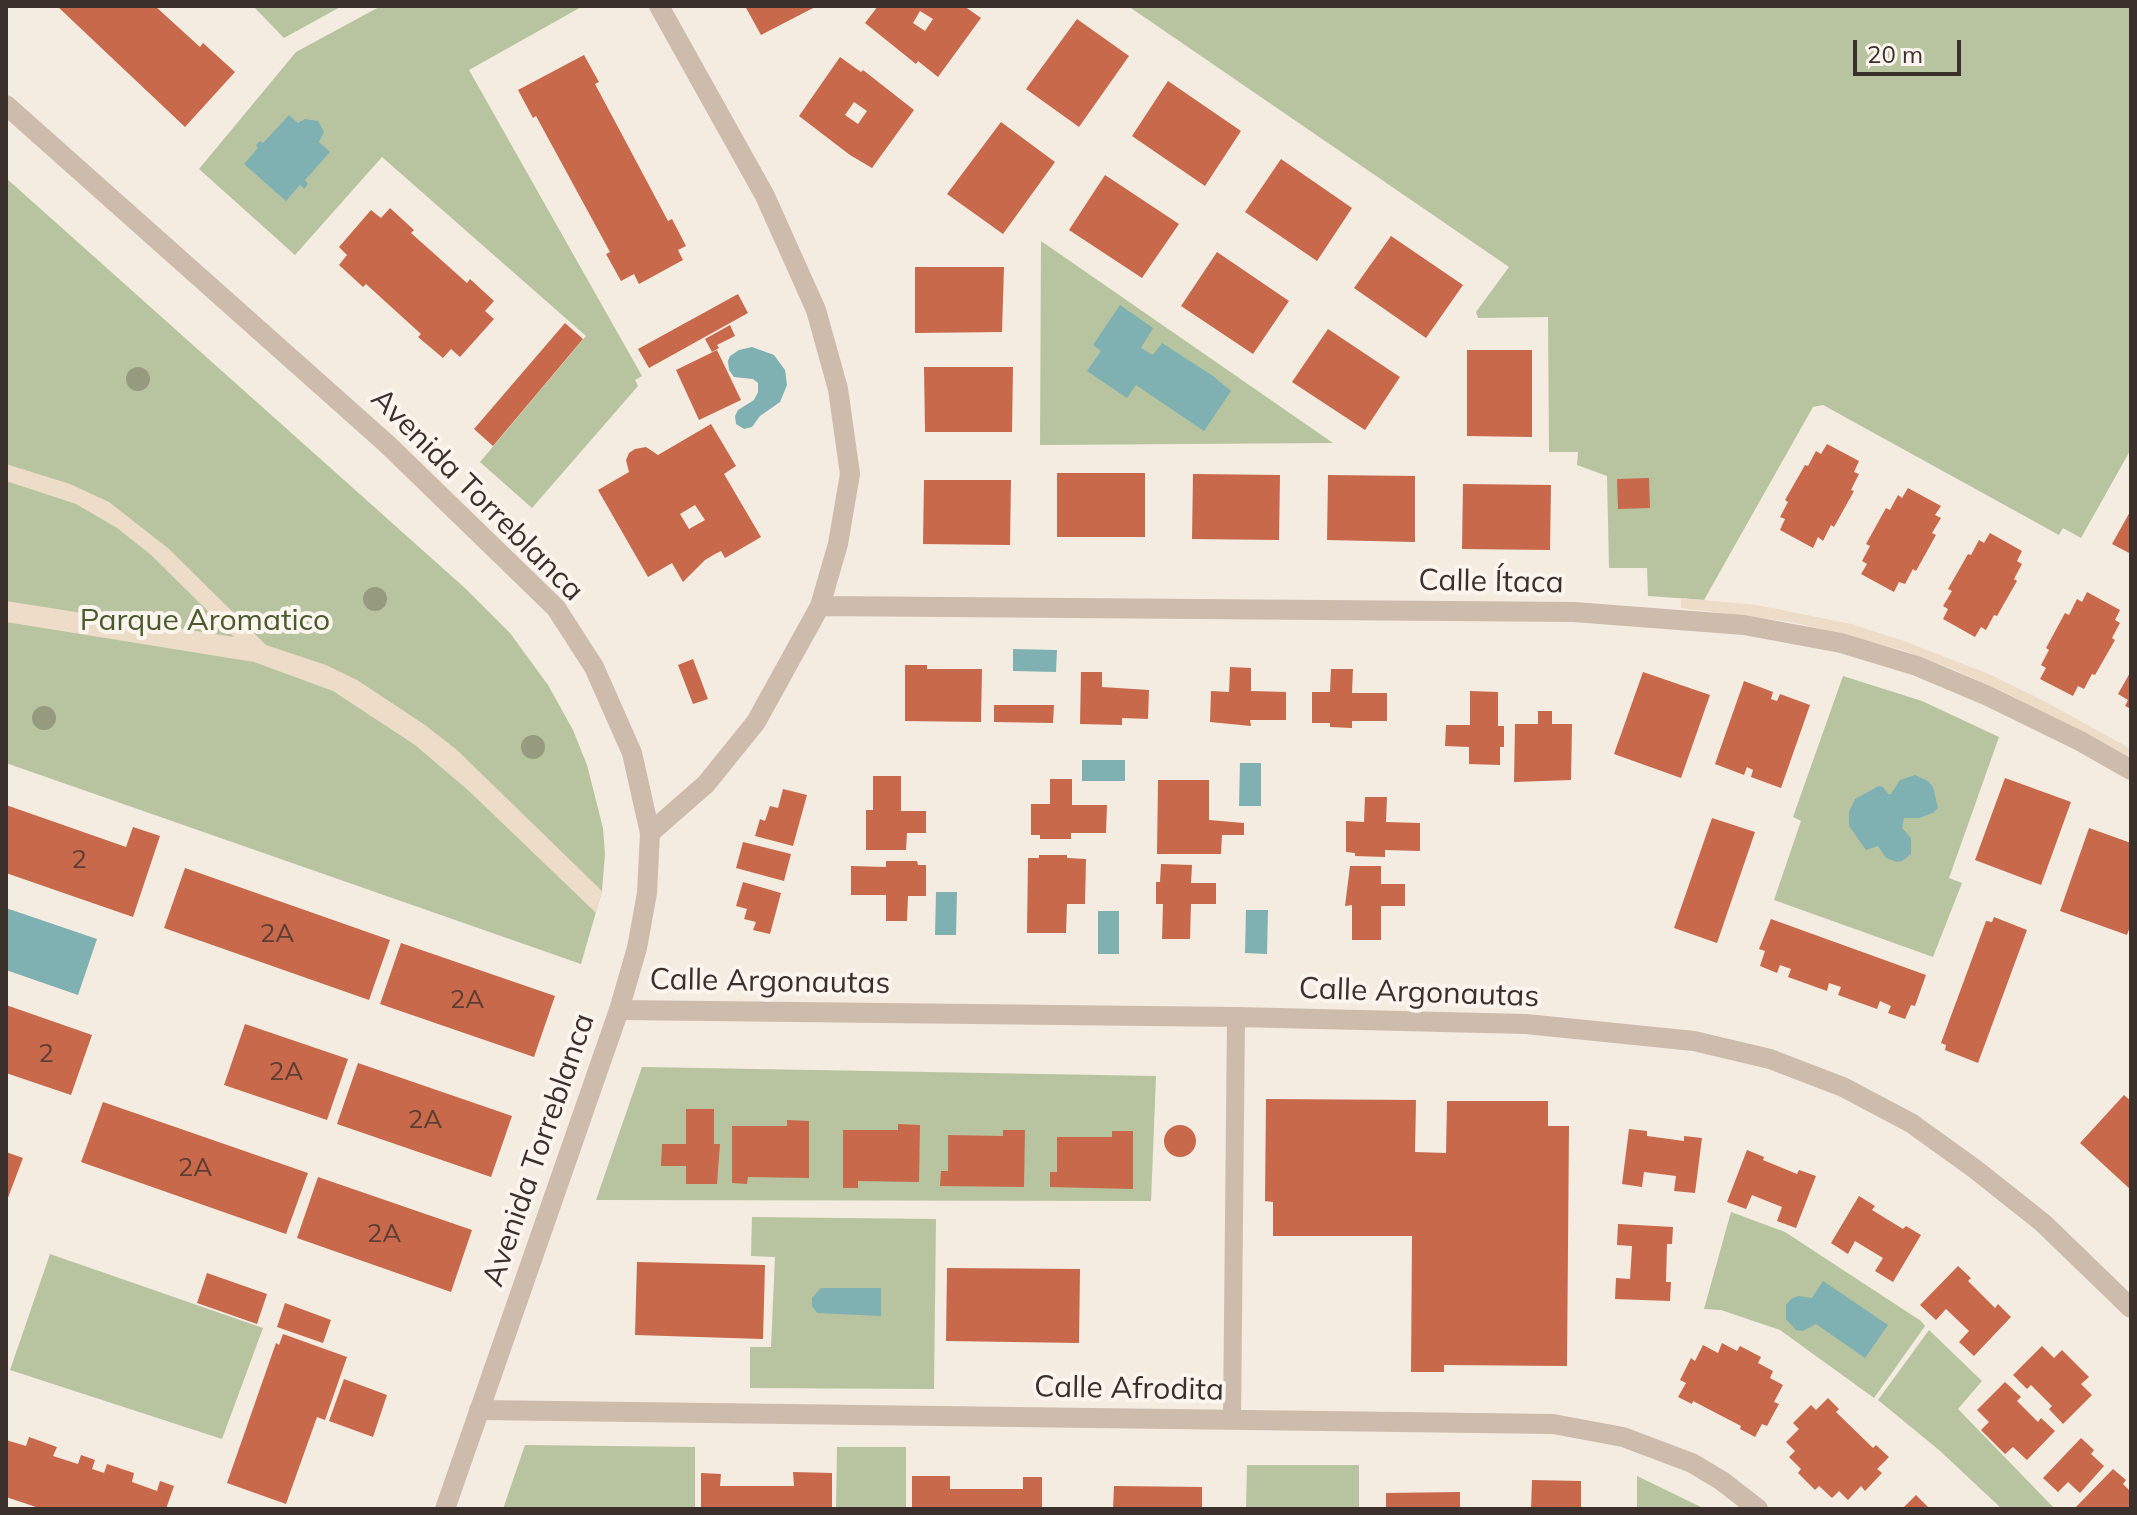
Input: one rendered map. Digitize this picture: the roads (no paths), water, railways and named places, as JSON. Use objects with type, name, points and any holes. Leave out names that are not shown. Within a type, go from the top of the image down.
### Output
[{"type":"street","points":[[650,833],[706,784],[756,722],[820,606],[838,544],[850,474],[838,389],[816,310],[765,196],[659,6]]},
{"type":"street","name":"Avenida Torreblanca","points":[[6,105],[387,444],[556,608],[594,667],[632,753],[650,833],[647,893],[637,948],[619,1010],[445,1509]]},
{"type":"street","name":"Calle Ítaca","points":[[820,606],[1574,612],[1744,625],[1841,643],[1917,666],[2001,702],[2131,770]]},
{"type":"street","name":"Calle Argonautas","points":[[619,1010],[1236,1017],[1526,1024],[1694,1041],[1770,1059],[1843,1087],[1911,1123],[2043,1223],[2131,1308]]},
{"type":"street","name":"Calle Afrodita","points":[[479,1410],[1553,1424],[1623,1437],[1692,1463],[1758,1509]]},
{"type":"lane","points":[[1232,1420],[1236,1017]]},
{"type":"water","points":[[289,115],[298,123],[305,119],[318,121],[324,132],[319,142],[330,152],[305,180],[308,184],[304,189],[300,185],[286,201],[244,164],[258,148],[256,145],[260,141],[263,143]]},
{"type":"water","points":[[1120,305],[1153,328],[1141,348],[1153,355],[1162,343],[1231,391],[1204,431],[1136,385],[1127,398],[1087,371],[1101,351],[1093,345]]},
{"type":"water","points":[[752,347],[774,355],[785,370],[787,385],[780,402],[760,416],[752,427],[744,429],[736,424],[735,416],[738,410],[754,400],[758,383],[753,379],[734,377],[728,361],[739,350]]},
{"type":"water","points":[[1013,649],[1057,650],[1056,672],[1013,671]]},
{"type":"water","points":[[1082,760],[1125,760],[1125,781],[1082,781]]},
{"type":"water","points":[[1240,763],[1261,763],[1261,806],[1239,806]]},
{"type":"water","points":[[1915,775],[1933,787],[1938,808],[1919,818],[1904,818],[1902,828],[1911,838],[1911,854],[1897,862],[1886,858],[1878,846],[1866,850],[1849,826],[1849,812],[1855,799],[1879,786],[1891,794],[1900,780]]},
{"type":"water","points":[[936,892],[957,892],[956,935],[935,935]]},
{"type":"water","points":[[6,908],[97,939],[78,995],[6,970]]},
{"type":"water","points":[[1246,910],[1268,910],[1267,954],[1245,953]]},
{"type":"water","points":[[1098,911],[1119,911],[1119,954],[1098,954]]},
{"type":"water","points":[[1823,1281],[1888,1325],[1865,1358],[1816,1324],[1803,1331],[1796,1330],[1786,1319],[1786,1305],[1791,1299],[1798,1296],[1812,1298]]},
{"type":"water","points":[[821,1288],[881,1288],[881,1316],[817,1313],[812,1306],[812,1298]]},
{"type":"park label","name":"Parque Aromatico","points":[[205,621]]}]
